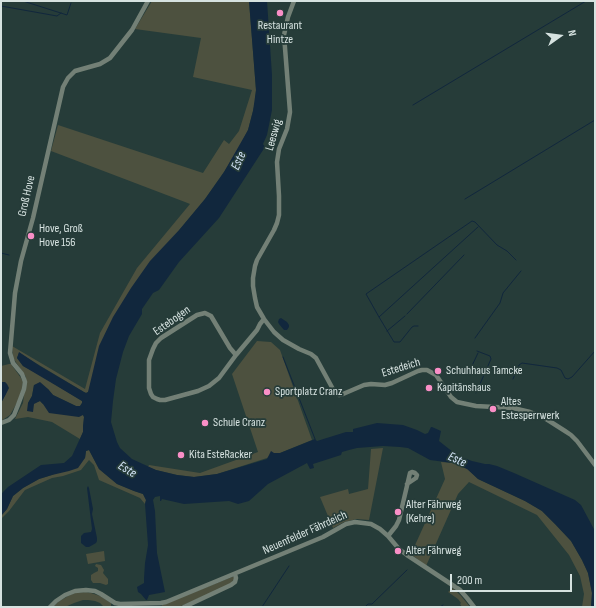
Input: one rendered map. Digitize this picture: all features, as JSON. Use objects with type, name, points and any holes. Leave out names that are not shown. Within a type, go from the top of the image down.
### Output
[{"type":"street","name":"Groß Hove","points":[[1,423],[9,420],[14,414],[25,384],[24,378],[13,362],[10,353],[15,293],[21,261],[32,224],[63,87],[68,78],[75,71],[100,64],[112,55],[132,30],[148,1]]},
{"type":"street","name":"Leeswig","points":[[254,270],[257,260],[274,230],[279,215],[277,162],[279,149],[287,130],[290,112],[284,35],[294,1]]},
{"type":"street","name":"Estedeich","points":[[254,270],[253,286],[255,298],[264,319],[274,332],[283,340],[316,358],[337,394],[344,394],[364,385],[385,385],[418,371],[427,370],[436,375],[451,397],[457,402],[476,406],[513,408],[530,412],[543,417],[566,430],[577,441],[595,465]]},
{"type":"street","name":"Estebogen","points":[[236,355],[230,348],[211,316],[205,313],[197,315],[156,343],[150,354],[149,388],[153,397],[160,400],[165,400],[209,386],[219,378],[264,319]]},
{"type":"street","name":"Estebogen","points":[[257,330],[268,324]]},
{"type":"street","points":[[388,536],[399,520],[407,484]]},
{"type":"street","name":"Neuenfelder Fährdeich","points":[[50,607],[65,595],[75,591],[86,590],[95,591],[115,603],[120,604],[161,603],[171,601],[323,537],[346,524],[355,522],[371,524],[380,529],[399,549],[460,590],[474,607]]},
{"type":"street","points":[[184,607],[231,585],[235,582],[235,574]]},
{"type":"green space","points":[[152,1],[249,1],[256,90],[255,103],[248,130],[239,148],[205,199],[180,229],[88,392],[84,392],[19,353],[17,358],[23,366],[82,401],[80,406],[76,406],[53,395],[48,389],[34,385],[32,396],[28,403],[40,401],[43,404],[83,415],[83,432],[80,439],[52,422],[28,417],[15,419],[23,403],[26,377],[13,358],[12,346],[85,389],[100,333],[137,268],[190,204],[51,151],[58,125],[203,173],[224,140],[229,144],[239,131],[252,90],[193,77],[201,38],[135,29]]},
{"type":"green space","name":"Sportplatz Cranz","points":[[257,341],[271,342],[280,350],[312,440],[280,453],[274,453],[267,458],[217,474],[194,477],[177,475],[148,467],[149,465],[200,473],[258,452],[232,374]]},
{"type":"green space","points":[[11,364],[23,382],[18,401],[10,415],[1,421],[1,403],[6,394],[5,382],[1,382],[1,366]]},
{"type":"green space","points":[[383,448],[369,520],[357,519],[344,522],[333,528],[320,497],[348,489],[349,494],[368,489],[371,449]]},
{"type":"green space","points":[[89,450],[99,469],[117,484],[143,494],[146,500],[145,504],[140,498],[99,480],[94,465],[89,460],[81,470],[52,478],[25,490],[1,519],[1,516],[7,509],[13,496],[23,488],[85,458],[86,451]]},
{"type":"green space","points":[[441,462],[453,463],[468,469],[478,479],[525,501],[542,511],[571,541],[582,560],[588,573],[592,593],[591,607],[582,607],[584,594],[580,576],[569,555],[537,515],[469,482],[458,494],[426,566],[411,554],[445,479]]},
{"type":"green space","points":[[104,551],[105,561],[88,564],[86,554]]},
{"type":"green space","points":[[96,564],[101,565],[104,570],[103,573],[108,579],[108,584],[93,583],[91,580],[91,575],[98,571],[98,568],[95,566]]},
{"type":"green space","points":[[234,577],[234,579],[231,584],[179,607],[162,607],[162,605]]},
{"type":"green space","points":[[453,588],[470,607],[462,607],[458,599],[448,592]]},
{"type":"green space","points":[[86,592],[100,596],[111,603],[111,607],[104,607],[95,601],[83,600],[65,607],[53,607],[68,596],[75,593]]},
{"type":"water","name":"Este","points":[[249,1],[267,1],[272,75],[272,110],[267,135],[263,144],[265,147],[219,218],[179,262],[159,290],[153,293],[142,309],[142,314],[129,336],[123,352],[116,379],[111,422],[120,448],[132,459],[156,470],[194,477],[217,474],[267,459],[271,451],[274,453],[280,453],[315,439],[317,441],[346,432],[353,432],[353,429],[377,423],[403,425],[425,434],[428,433],[432,427],[441,431],[439,441],[458,456],[472,461],[497,466],[575,500],[581,505],[595,531],[595,607],[591,607],[592,593],[588,573],[582,560],[571,541],[542,511],[525,501],[478,479],[467,469],[453,463],[430,460],[408,448],[383,446],[357,448],[342,452],[341,455],[313,464],[314,468],[310,469],[307,463],[268,484],[249,501],[238,504],[229,501],[184,504],[162,499],[160,501],[160,496],[155,497],[153,500],[157,553],[165,592],[149,595],[147,600],[138,592],[137,587],[144,583],[148,545],[146,500],[143,494],[117,484],[99,469],[89,450],[86,451],[85,458],[78,468],[39,479],[23,488],[13,496],[7,509],[1,516],[1,495],[3,492],[41,465],[64,463],[72,456],[83,432],[83,415],[79,417],[49,413],[40,401],[34,404],[33,412],[27,411],[34,385],[40,382],[53,395],[76,406],[80,406],[82,401],[23,366],[17,358],[19,352],[84,392],[88,392],[99,346],[113,317],[150,261],[180,229],[205,199],[224,172],[248,130],[256,90]]},
{"type":"water","points":[[281,318],[289,325],[287,330],[284,330],[278,322]]},
{"type":"water","points":[[1,382],[5,382],[9,388],[1,403]]},
{"type":"water","points":[[88,486],[93,509],[92,514],[97,541],[89,547],[86,547],[81,543],[81,536],[84,533],[91,532],[92,529]]},
{"type":"waterway","points":[[23,1],[67,15],[71,3]]},
{"type":"waterway","points":[[413,105],[586,1]]},
{"type":"waterway","points":[[1,6],[57,16],[61,13]]},
{"type":"waterway","points":[[465,199],[595,120]]},
{"type":"waterway","points":[[379,317],[366,294],[472,221],[475,222],[497,245],[507,251],[516,260]]},
{"type":"waterway","points":[[418,326],[412,327],[400,342],[394,342],[379,317],[478,227]]},
{"type":"waterway","points":[[1,253],[9,255]]},
{"type":"waterway","points":[[407,314],[464,255]]},
{"type":"waterway","points":[[475,338],[500,303],[503,293],[521,271]]},
{"type":"waterway","points":[[387,331],[405,316]]},
{"type":"waterway","points":[[476,393],[491,359],[490,356],[477,351]]},
{"type":"waterway","points":[[513,379],[519,365],[522,363],[557,368],[561,370],[565,378],[568,379],[572,377],[595,351]]},
{"type":"waterway","points":[[469,372],[478,353]]},
{"type":"waterway","points":[[283,357],[315,439]]},
{"type":"waterway","points":[[262,607],[289,566]]},
{"type":"waterway","points":[[365,607],[368,604],[372,604],[407,570]]},
{"type":"place","name":"Restaurant Hintze","points":[[280,13]]},
{"type":"place","name":"Hove, Groß Hove 156","points":[[31,236]]},
{"type":"place","name":"Schuhhaus Tamcke","points":[[438,371]]},
{"type":"place","name":"Kapitänshaus","points":[[429,388]]},
{"type":"place","name":"Sportplatz Cranz","points":[[267,392]]},
{"type":"place","name":"Altes Estesperrwerk","points":[[493,409]]},
{"type":"place","name":"Schule Cranz","points":[[205,423]]},
{"type":"place","name":"Kita EsteRacker","points":[[181,455]]},
{"type":"place","name":"Alter Fährweg (Kehre)","points":[[398,512]]},
{"type":"place","name":"Alter Fährweg","points":[[398,551]]}]
